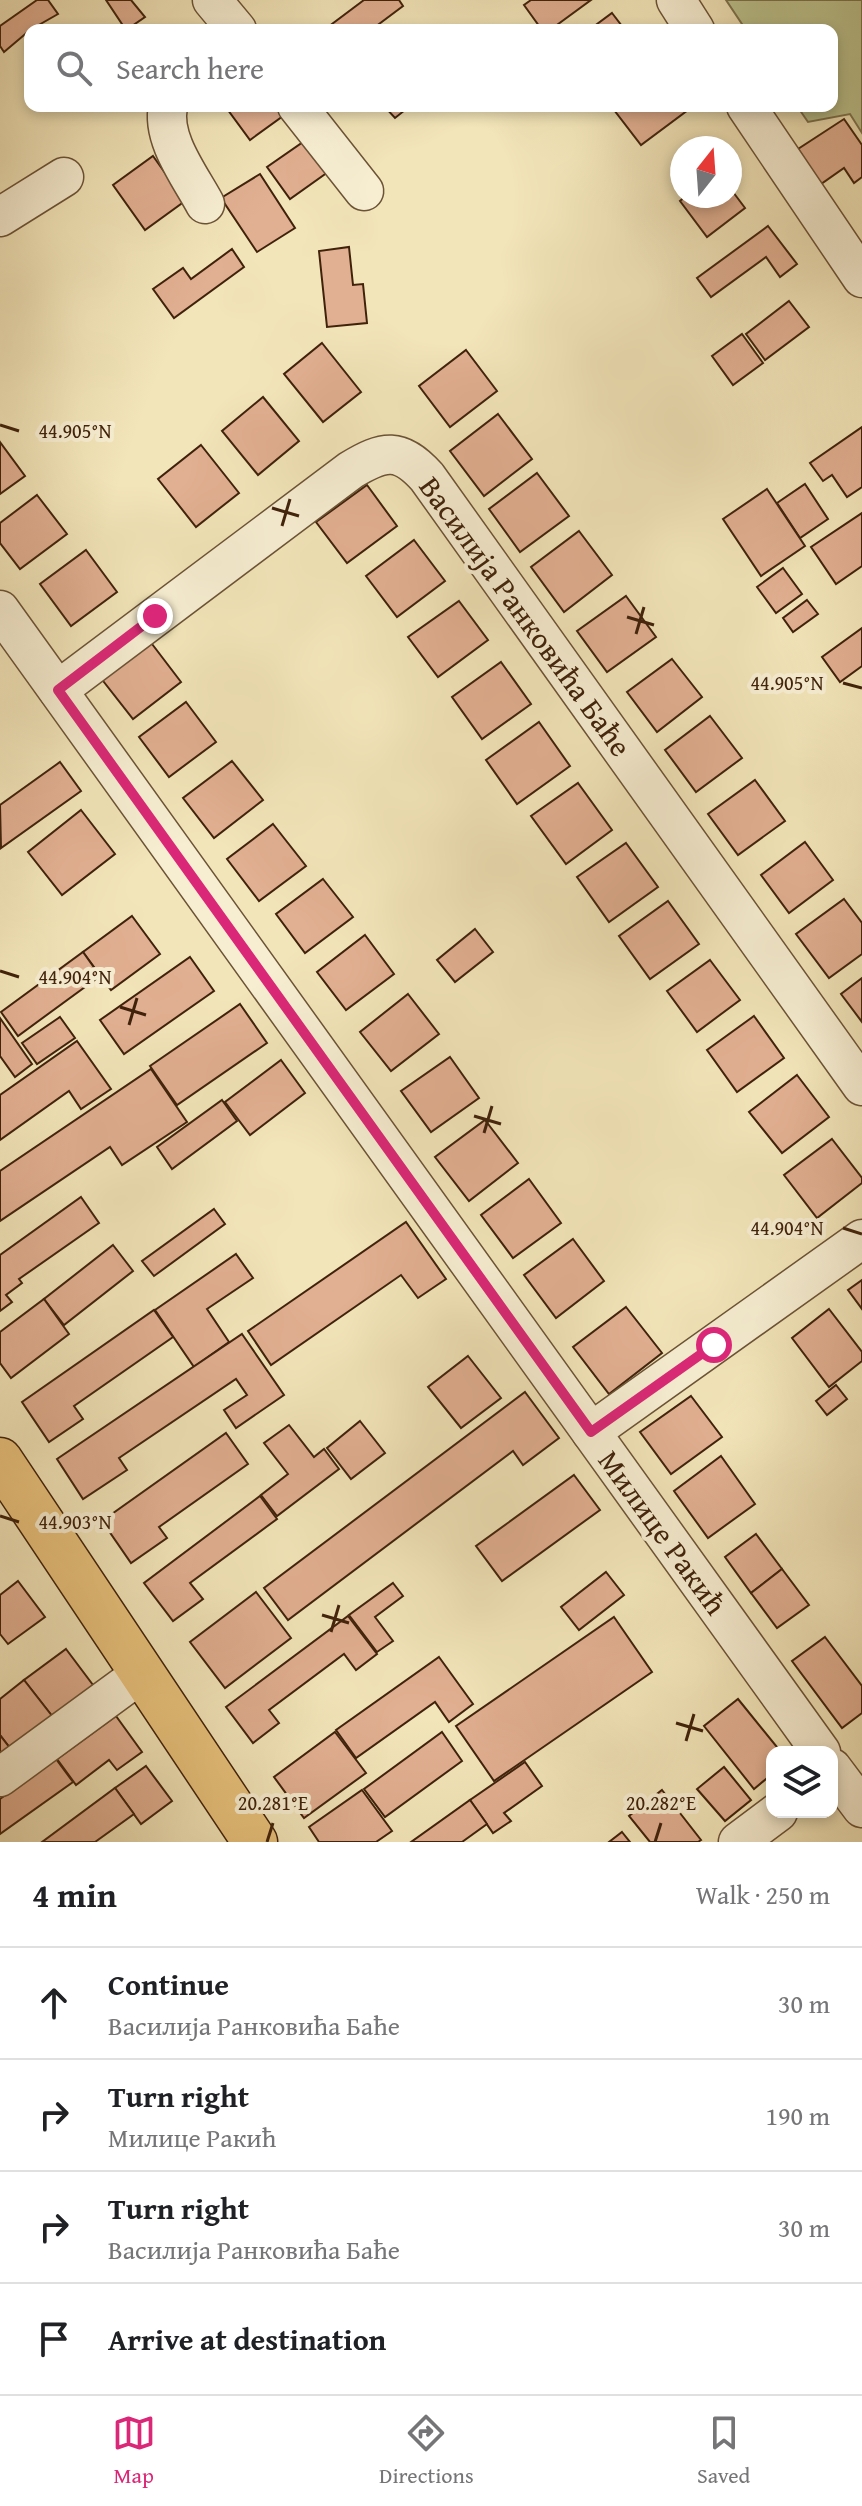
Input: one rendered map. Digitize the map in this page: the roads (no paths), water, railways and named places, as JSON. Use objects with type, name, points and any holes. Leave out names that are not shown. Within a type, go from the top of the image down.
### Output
[{"type":"main road","points":[[0,1460],[255,1842]]},
{"type":"street","points":[[212,0],[232,24]]},
{"type":"street","points":[[676,0],[691,24]]},
{"type":"street","points":[[166,112],[165,118],[175,148],[205,204]]},
{"type":"street","points":[[302,112],[364,191]]},
{"type":"street","points":[[750,112],[862,278]]},
{"type":"street","points":[[0,217],[64,177]]},
{"type":"street","name":"Василија Ранковића Баће","points":[[58,690],[351,470],[369,459],[399,454],[413,461],[427,477],[862,1086]]},
{"type":"street","name":"Милице Ракић","points":[[0,610],[591,1432],[823,1746]]},
{"type":"street","points":[[591,1432],[862,1239]]},
{"type":"street","points":[[0,1777],[142,1673]]},
{"type":"street","name":"Милице Ракић","points":[[838,1766],[862,1808]]},
{"type":"street","points":[[738,1842],[770,1818]]}]
